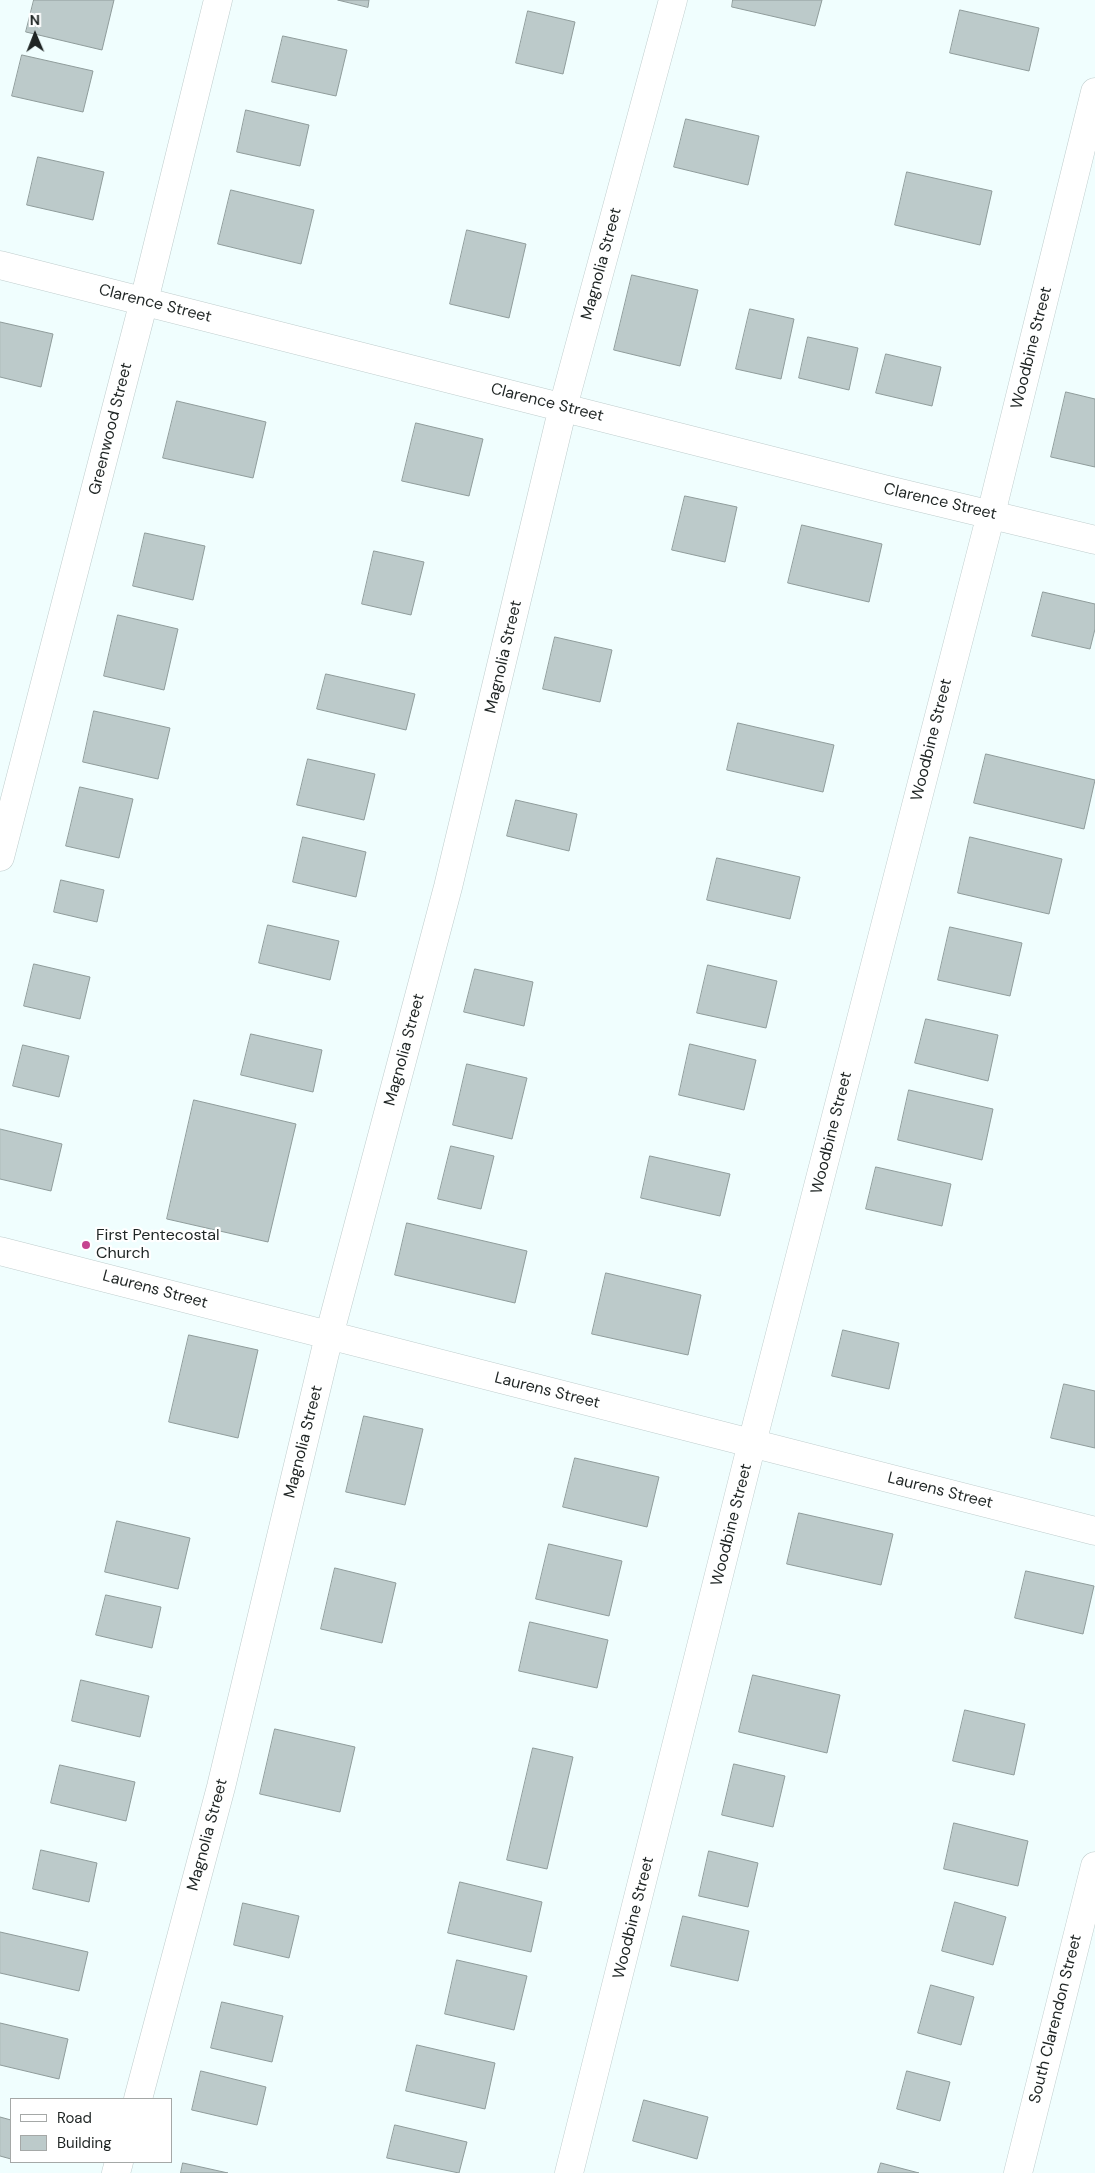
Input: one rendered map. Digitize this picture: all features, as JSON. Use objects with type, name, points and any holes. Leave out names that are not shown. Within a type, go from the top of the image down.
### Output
[{"type":"street","name":"Greenwood Street","points":[[0,857],[144,301],[218,0]]},
{"type":"street","name":"Magnolia Street","points":[[138,2098],[221,1787],[329,1336],[448,887],[563,407],[673,0]]},
{"type":"street","name":"Woodbine Street","points":[[569,2173],[752,1443],[990,514],[1095,92]]},
{"type":"street","name":"Clarence Street","points":[[0,266],[1095,540]]},
{"type":"street","name":"Laurens Street","points":[[0,1251],[1095,1531]]},
{"type":"street","name":"South Clarendon Street","points":[[1018,2173],[1095,1866]]},
{"type":"building","points":[[34,0],[114,0],[102,50],[26,32]]},
{"type":"building","points":[[338,0],[369,0],[368,7]]},
{"type":"building","points":[[733,0],[822,0],[815,26],[732,7]]},
{"type":"building","points":[[960,10],[1039,28],[1029,71],[950,53]]},
{"type":"building","points":[[528,11],[575,22],[563,74],[516,63]]},
{"type":"building","points":[[283,36],[347,50],[336,96],[272,82]]},
{"type":"building","points":[[22,55],[93,71],[83,112],[12,96]]},
{"type":"building","points":[[246,110],[309,125],[300,166],[237,152]]},
{"type":"building","points":[[686,119],[759,136],[748,185],[674,167]]},
{"type":"building","points":[[38,157],[104,172],[93,220],[27,205]]},
{"type":"building","points":[[907,172],[992,191],[980,245],[895,225]]},
{"type":"building","points":[[231,190],[314,210],[301,264],[218,244]]},
{"type":"building","points":[[467,230],[526,244],[509,318],[450,304]]},
{"type":"building","points":[[632,275],[698,290],[680,366],[614,350]]},
{"type":"building","points":[[750,309],[794,319],[781,379],[736,369]]},
{"type":"building","points":[[0,322],[53,334],[41,387],[0,377]]},
{"type":"building","points":[[808,337],[858,348],[849,390],[799,378]]},
{"type":"building","points":[[886,354],[941,367],[932,406],[876,393]]},
{"type":"building","points":[[1066,392],[1095,399],[1095,467],[1051,457]]},
{"type":"building","points":[[177,401],[266,422],[253,478],[163,458]]},
{"type":"building","points":[[416,423],[483,439],[469,496],[402,481]]},
{"type":"building","points":[[685,496],[737,507],[725,562],[672,550]]},
{"type":"building","points":[[802,525],[882,544],[869,602],[788,583]]},
{"type":"building","points":[[145,533],[205,546],[193,600],[133,586]]},
{"type":"building","points":[[374,551],[424,562],[411,615],[362,604]]},
{"type":"building","points":[[1043,592],[1095,604],[1095,629],[1090,649],[1032,636]]},
{"type":"building","points":[[118,615],[178,629],[164,690],[104,676]]},
{"type":"building","points":[[555,637],[612,650],[600,702],[543,689]]},
{"type":"building","points":[[326,674],[415,694],[406,730],[317,709]]},
{"type":"building","points":[[94,711],[170,728],[158,779],[83,762]]},
{"type":"building","points":[[738,723],[834,745],[823,792],[727,770]]},
{"type":"building","points":[[986,754],[1095,780],[1084,829],[974,803]]},
{"type":"building","points":[[308,759],[375,774],[364,820],[297,805]]},
{"type":"building","points":[[80,787],[133,799],[119,858],[66,846]]},
{"type":"building","points":[[516,800],[577,814],[569,851],[507,836]]},
{"type":"building","points":[[303,837],[366,852],[356,897],[293,882]]},
{"type":"building","points":[[970,837],[1062,859],[1049,914],[958,893]]},
{"type":"building","points":[[717,858],[800,877],[790,919],[707,900]]},
{"type":"building","points":[[61,880],[104,890],[97,922],[54,912]]},
{"type":"building","points":[[268,925],[339,941],[330,980],[259,963]]},
{"type":"building","points":[[950,927],[1022,943],[1010,996],[938,980]]},
{"type":"building","points":[[34,964],[90,977],[80,1019],[24,1006]]},
{"type":"building","points":[[708,965],[777,981],[766,1028],[697,1013]]},
{"type":"building","points":[[475,969],[533,982],[524,1026],[464,1012]]},
{"type":"building","points":[[926,1019],[998,1035],[988,1081],[915,1063]]},
{"type":"building","points":[[251,1034],[322,1050],[313,1092],[241,1075]]},
{"type":"building","points":[[690,1044],[756,1060],[744,1110],[679,1095]]},
{"type":"building","points":[[23,1045],[69,1056],[59,1097],[13,1086]]},
{"type":"building","points":[[467,1064],[527,1078],[512,1139],[453,1125]]},
{"type":"building","points":[[909,1090],[993,1109],[982,1160],[898,1140]]},
{"type":"building","points":[[194,1100],[296,1124],[268,1242],[167,1219]]},
{"type":"building","points":[[0,1129],[62,1144],[51,1191],[0,1179]]},
{"type":"building","points":[[451,1146],[494,1156],[481,1209],[438,1199]]},
{"type":"building","points":[[650,1156],[730,1174],[720,1216],[641,1198]]},
{"type":"building","points":[[876,1167],[951,1184],[942,1226],[866,1209]]},
{"type":"building","points":[[407,1223],[527,1251],[515,1303],[395,1275]]},
{"type":"building","points":[[606,1273],[701,1295],[688,1355],[592,1334]]},
{"type":"building","points":[[843,1330],[899,1343],[889,1389],[832,1376]]},
{"type":"building","points":[[189,1335],[258,1350],[238,1438],[169,1422]]},
{"type":"building","points":[[1064,1384],[1095,1391],[1095,1448],[1051,1438]]},
{"type":"building","points":[[364,1416],[423,1429],[405,1505],[346,1492]]},
{"type":"building","points":[[575,1458],[659,1477],[647,1527],[563,1507]]},
{"type":"building","points":[[799,1513],[893,1534],[881,1585],[787,1564]]},
{"type":"building","points":[[117,1521],[190,1538],[178,1589],[105,1572]]},
{"type":"building","points":[[549,1544],[622,1561],[609,1616],[536,1599]]},
{"type":"building","points":[[335,1568],[396,1583],[382,1643],[321,1629]]},
{"type":"building","points":[[1026,1571],[1094,1586],[1083,1634],[1015,1618]]},
{"type":"building","points":[[106,1595],[161,1607],[152,1648],[96,1635]]},
{"type":"building","points":[[530,1622],[608,1640],[597,1688],[519,1671]]},
{"type":"building","points":[[753,1675],[840,1695],[827,1753],[739,1732]]},
{"type":"building","points":[[81,1680],[149,1696],[140,1737],[72,1721]]},
{"type":"building","points":[[965,1710],[1025,1724],[1014,1775],[953,1761]]},
{"type":"building","points":[[275,1729],[355,1747],[340,1812],[260,1794]]},
{"type":"building","points":[[533,1748],[573,1757],[547,1869],[507,1860]]},
{"type":"building","points":[[734,1764],[785,1776],[773,1827],[722,1815]]},
{"type":"building","points":[[60,1765],[135,1782],[126,1821],[51,1803]]},
{"type":"building","points":[[954,1823],[1028,1841],[1018,1886],[944,1869]]},
{"type":"building","points":[[41,1850],[97,1863],[89,1902],[33,1889]]},
{"type":"building","points":[[709,1851],[758,1863],[748,1907],[699,1896]]},
{"type":"building","points":[[460,1882],[542,1902],[531,1952],[448,1933]]},
{"type":"building","points":[[955,1902],[1006,1917],[993,1965],[942,1951]]},
{"type":"building","points":[[243,1903],[299,1916],[289,1958],[234,1945]]},
{"type":"building","points":[[683,1916],[749,1931],[738,1981],[671,1966]]},
{"type":"building","points":[[0,1932],[88,1952],[79,1991],[0,1973]]},
{"type":"building","points":[[457,1960],[527,1976],[514,2030],[445,2014]]},
{"type":"building","points":[[931,1985],[974,1997],[961,2045],[918,2033]]},
{"type":"building","points":[[222,2002],[283,2016],[272,2062],[211,2048]]},
{"type":"building","points":[[0,2023],[68,2039],[59,2079],[0,2065]]},
{"type":"building","points":[[417,2045],[495,2063],[485,2109],[406,2091]]},
{"type":"building","points":[[201,2071],[266,2087],[257,2125],[192,2110]]},
{"type":"building","points":[[907,2071],[950,2082],[940,2121],[897,2109]]},
{"type":"building","points":[[644,2100],[708,2117],[697,2159],[633,2141]]},
{"type":"building","points":[[0,2117],[10,2120],[10,2159],[0,2156]]},
{"type":"building","points":[[395,2125],[467,2142],[459,2173],[387,2158]]},
{"type":"building","points":[[183,2163],[228,2173],[181,2173]]},
{"type":"building","points":[[881,2163],[919,2173],[878,2173]]},
{"type":"place","name":"First Pentecostal Church","points":[[86,1245]]}]
